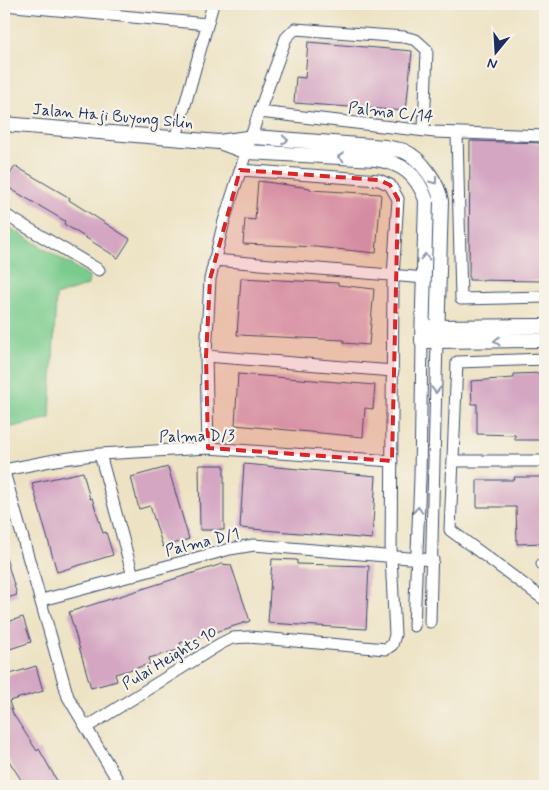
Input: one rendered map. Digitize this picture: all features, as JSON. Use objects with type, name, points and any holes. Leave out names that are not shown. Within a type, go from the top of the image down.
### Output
[{"type":"street","points":[[176,137],[213,4]]},
{"type":"street","points":[[4,5],[95,8],[207,24]]},
{"type":"street","points":[[208,448],[206,356],[210,279],[250,138],[286,38],[296,29],[404,37],[416,40],[428,50],[424,130]]},
{"type":"street","name":"Palma C/14","points":[[259,112],[457,133],[545,136]]},
{"type":"street","name":"Jalan Haji Buyong Silin","points":[[4,124],[219,142]]},
{"type":"street","points":[[457,133],[461,299],[545,297]]},
{"type":"street","points":[[219,142],[250,138],[384,147],[405,151],[416,160],[436,184],[441,201],[430,622]]},
{"type":"street","points":[[219,142],[246,152],[376,159],[394,162],[404,168],[422,188],[426,200],[425,278],[414,626]]},
{"type":"street","points":[[240,170],[379,180],[390,185],[398,200],[393,277],[391,557]]},
{"type":"street","points":[[4,214],[99,270]]},
{"type":"street","points":[[214,260],[393,277],[425,278]]},
{"type":"street","points":[[422,327],[545,326]]},
{"type":"street","points":[[422,341],[545,340]]},
{"type":"street","points":[[206,356],[393,371]]},
{"type":"street","points":[[545,359],[457,362],[450,530],[545,600]]},
{"type":"street","name":"Palma D/3","points":[[4,471],[55,460],[100,454],[208,448],[392,461]]},
{"type":"street","points":[[100,454],[133,576]]},
{"type":"street","points":[[453,461],[545,461]]},
{"type":"street","points":[[4,471],[68,697],[122,786]]},
{"type":"street","name":"Palma D/1","points":[[42,600],[230,549],[254,545],[433,560]]},
{"type":"street","name":"Pulai Heights 10","points":[[87,727],[232,638],[249,637],[386,649],[392,645],[396,635],[391,557]]},
{"type":"highlighted area","points":[[240,170],[379,180],[390,185],[398,199],[392,461],[208,448],[206,356],[210,279]]},
{"type":"green space","points":[[4,224],[89,276],[88,285],[56,296],[50,418],[8,428],[4,412]]},
{"type":"building","points":[[308,42],[412,51],[406,111],[294,103],[296,77],[305,78]]},
{"type":"building","points":[[470,141],[542,143],[541,281],[469,280]]},
{"type":"building","points":[[15,166],[70,198],[69,200],[130,239],[118,258],[64,224],[65,221],[4,185]]},
{"type":"building","points":[[258,181],[310,188],[310,190],[381,194],[376,253],[316,247],[243,244],[245,219],[255,220]]},
{"type":"building","points":[[241,278],[338,283],[338,285],[374,289],[369,345],[344,343],[344,340],[237,335]]},
{"type":"building","points":[[543,373],[545,440],[515,440],[515,435],[477,434],[477,404],[472,404],[471,381],[514,378],[514,374]]},
{"type":"building","points":[[238,374],[375,385],[373,409],[365,408],[363,437],[235,425]]},
{"type":"building","points":[[244,464],[376,476],[372,539],[240,528]]},
{"type":"building","points":[[199,465],[224,465],[224,530],[200,530]]},
{"type":"building","points":[[168,467],[189,539],[163,547],[150,506],[139,509],[131,477]]},
{"type":"building","points":[[83,472],[90,499],[92,498],[103,533],[106,532],[113,555],[57,572],[32,483]]},
{"type":"building","points":[[514,477],[544,477],[545,543],[517,544],[516,507],[477,507],[477,480],[515,480]]},
{"type":"building","points":[[4,558],[6,558],[17,595],[4,599]]},
{"type":"building","points":[[272,559],[297,560],[297,564],[369,566],[366,629],[268,623]]},
{"type":"building","points":[[222,564],[231,565],[250,621],[180,643],[182,649],[149,658],[150,664],[115,674],[117,681],[91,688],[69,612]]},
{"type":"building","points":[[23,617],[31,642],[4,651],[4,623]]},
{"type":"building","points":[[36,666],[43,691],[9,701],[13,714],[37,751],[39,749],[60,786],[25,786],[4,753],[4,676]]}]
